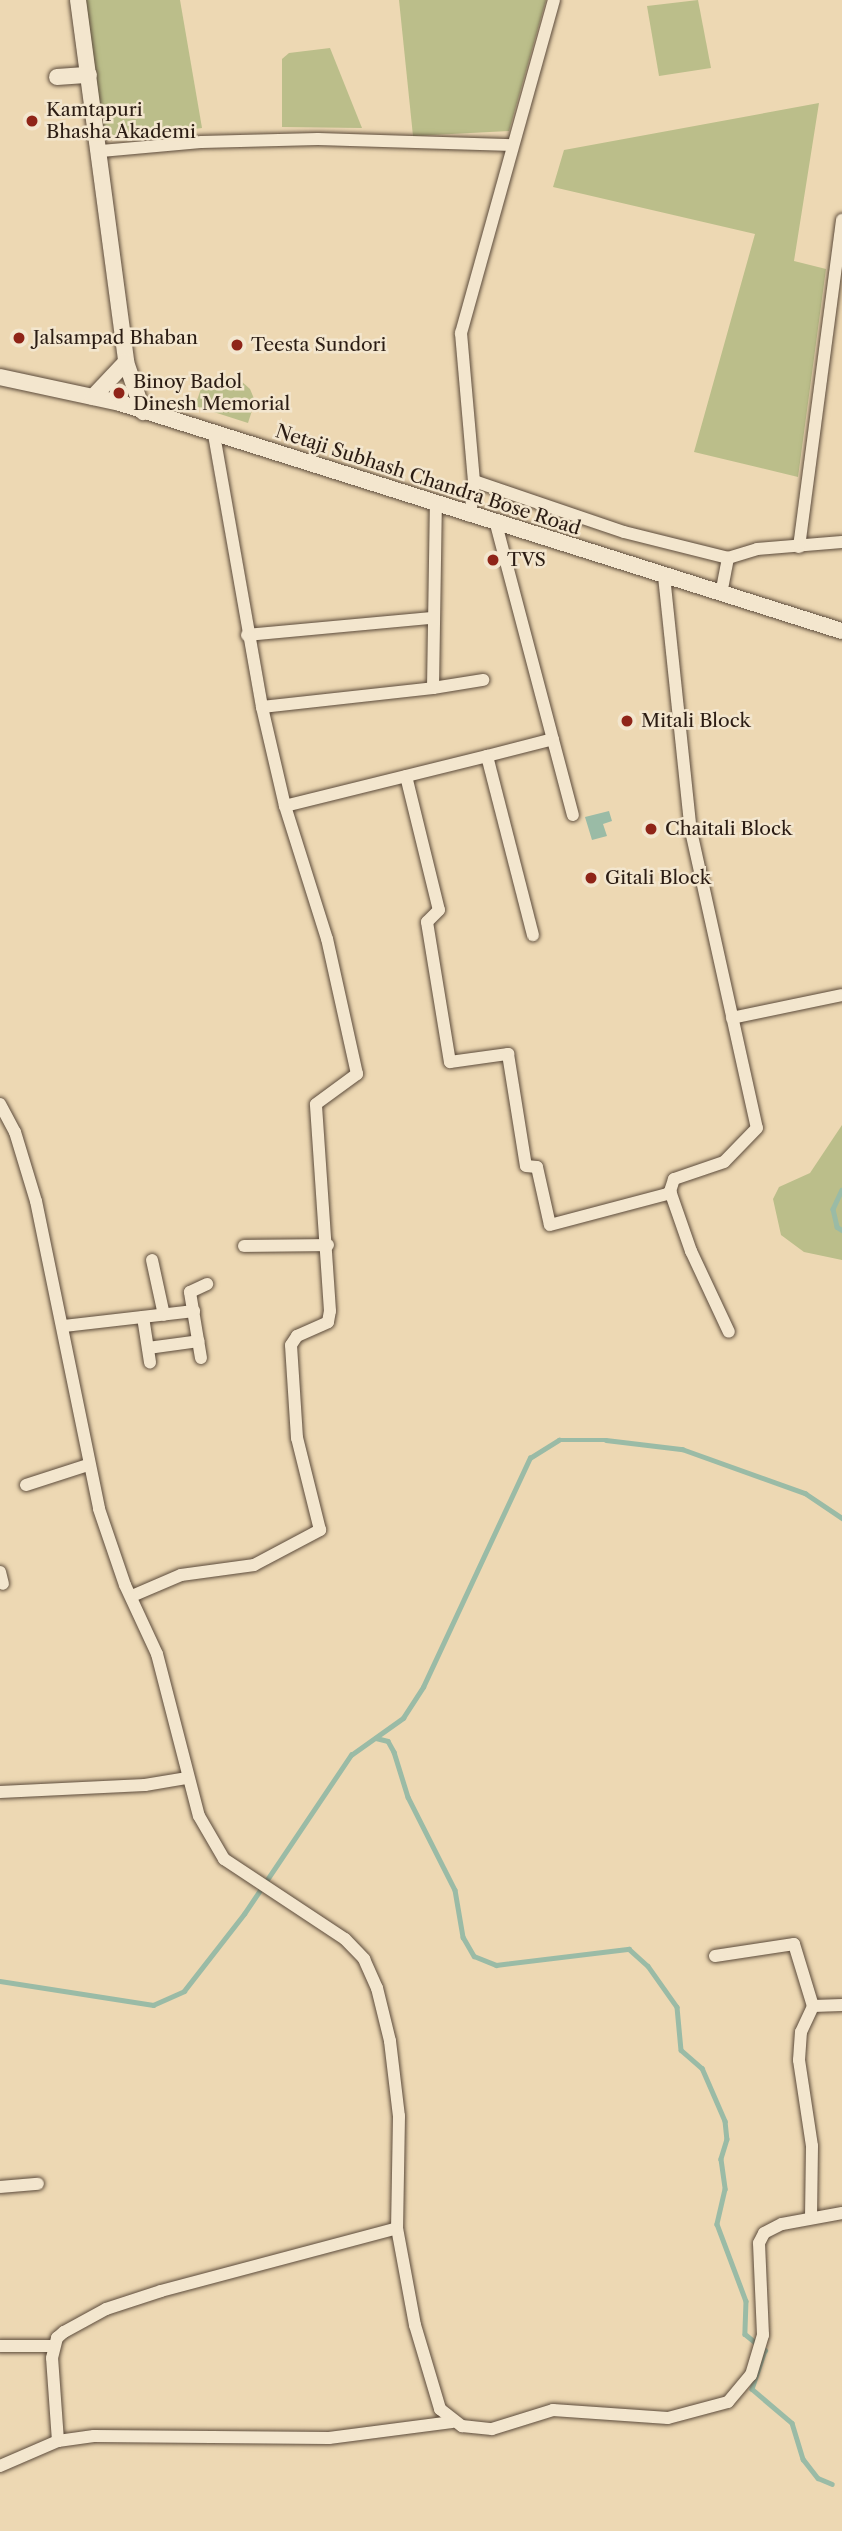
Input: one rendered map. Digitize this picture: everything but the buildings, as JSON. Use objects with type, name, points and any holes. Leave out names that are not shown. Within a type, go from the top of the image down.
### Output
[{"type":"street","points":[[78,0],[101,150],[126,362],[143,412]]},
{"type":"street","points":[[470,516],[474,481],[461,333],[554,0]]},
{"type":"street","points":[[57,77],[89,75]]},
{"type":"street","points":[[101,150],[201,142],[318,139],[513,145]]},
{"type":"street","points":[[799,547],[841,228]]},
{"type":"street","points":[[93,397],[126,362]]},
{"type":"street","name":"Netaji Subhash Chandra Bose Road","points":[[0,377],[93,397],[143,412],[436,506],[842,631]]},
{"type":"street","points":[[132,1596],[181,1575],[254,1565],[320,1530],[297,1438],[290,1357],[297,1336],[328,1322],[328,1245],[316,1104],[336,1094],[357,1074],[327,939],[285,806],[262,707],[247,635],[214,434]]},
{"type":"street","points":[[474,481],[624,532],[728,558],[757,549],[842,542]]},
{"type":"street","points":[[433,688],[431,618],[436,506]]},
{"type":"street","points":[[496,524],[573,815]]},
{"type":"street","points":[[721,594],[728,558]]},
{"type":"street","points":[[664,576],[691,831],[755,1134],[739,1142],[724,1162],[674,1178],[671,1193],[691,1251],[729,1332]]},
{"type":"street","points":[[247,635],[431,618]]},
{"type":"street","points":[[262,707],[483,680]]},
{"type":"street","points":[[285,806],[552,739]]},
{"type":"street","points":[[487,756],[533,935]]},
{"type":"street","points":[[405,776],[439,910],[427,922],[450,1062],[508,1054],[526,1166],[537,1167],[550,1225],[671,1193]]},
{"type":"street","points":[[732,1018],[842,995]]},
{"type":"street","points":[[0,1104],[15,1132],[36,1201],[64,1326],[88,1465],[112,1550],[157,1654],[187,1778],[210,1838],[229,1864],[275,1890],[345,1939],[373,1976],[387,2025],[399,2116],[397,2228],[426,2369],[440,2409],[452,2422]]},
{"type":"street","points":[[244,1246],[328,1245]]},
{"type":"street","points":[[152,1260],[164,1315]]},
{"type":"street","points":[[201,1358],[190,1292],[206,1284]]},
{"type":"street","points":[[64,1326],[194,1311]]},
{"type":"street","points":[[143,1317],[150,1362]]},
{"type":"street","points":[[148,1348],[199,1341]]},
{"type":"street","points":[[26,1485],[88,1465]]},
{"type":"street","points":[[0,1792],[145,1785],[187,1778]]},
{"type":"street","points":[[715,1956],[794,1944],[813,2006],[801,2032],[799,2060],[812,2146],[811,2218]]},
{"type":"street","points":[[813,2006],[842,2006]]},
{"type":"street","points":[[0,2187],[38,2184]]},
{"type":"street","points":[[0,2466],[58,2441],[103,2436],[329,2438],[452,2422],[492,2429],[563,2409],[668,2418],[701,2412],[735,2396],[758,2357],[763,2335],[759,2243],[771,2227],[842,2213]]},
{"type":"street","points":[[58,2441],[54,2346],[64,2332],[106,2309],[397,2228]]},
{"type":"street","points":[[0,2346],[54,2346]]},
{"type":"shaded area","points":[[82,0],[180,0],[202,128],[106,140]]},
{"type":"shaded area","points":[[399,0],[546,0],[509,131],[413,136]]},
{"type":"shaded area","points":[[698,0],[711,68],[659,76],[647,6]]},
{"type":"shaded area","points":[[330,48],[362,128],[282,127],[282,59],[289,53]]},
{"type":"shaded area","points":[[819,103],[794,261],[826,269],[798,477],[694,452],[755,234],[553,187],[564,150]]},
{"type":"shaded area","points":[[220,375],[240,380],[250,389],[255,401],[248,423],[195,406],[203,383]]},
{"type":"shaded area","points":[[609,811],[612,821],[603,824],[607,836],[592,840],[585,817]]},
{"type":"shaded area","points":[[842,1125],[842,1260],[804,1252],[781,1235],[773,1199],[779,1187],[810,1173]]},
{"type":"waterway","points":[[842,1190],[833,1209],[837,1227],[842,1230]]},
{"type":"waterway","points":[[0,1981],[153,2005],[184,1991],[244,1914],[351,1755],[403,1718],[423,1687],[530,1458],[559,1440],[606,1440],[682,1449],[805,1493],[842,1518]]},
{"type":"waterway","points":[[376,1738],[388,1741],[394,1752],[408,1797],[455,1890],[463,1937],[474,1956],[496,1965],[629,1949],[648,1966],[677,2007],[681,2050],[702,2068],[725,2121],[727,2139],[721,2159],[725,2189],[717,2224],[746,2301],[745,2334],[765,2350],[752,2389],[792,2423],[803,2459],[818,2478],[832,2484]]},
{"type":"place","name":"Kamtapuri Bhasha Akademi","points":[[32,121]]},
{"type":"place","name":"Jalsampad Bhaban","points":[[19,338]]},
{"type":"place","name":"Teesta Sundori","points":[[237,345]]},
{"type":"place","name":"Binoy Badol Dinesh Memorial","points":[[119,393]]},
{"type":"place","name":"TVS","points":[[493,560]]},
{"type":"place","name":"Mitali Block","points":[[627,721]]},
{"type":"place","name":"Chaitali Block","points":[[651,829]]},
{"type":"place","name":"Gitali Block","points":[[591,878]]}]
